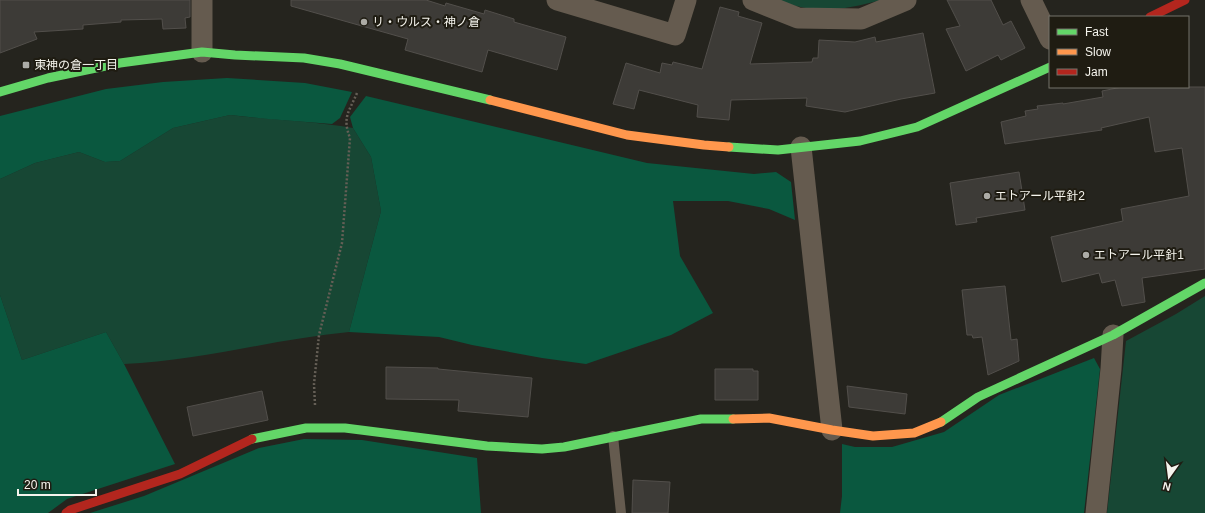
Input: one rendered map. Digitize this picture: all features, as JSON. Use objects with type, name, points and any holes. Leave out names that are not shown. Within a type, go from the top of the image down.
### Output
[{"type":"street","points":[[202,0],[202,52]]},
{"type":"street","points":[[556,0],[675,35],[686,0]]},
{"type":"street","points":[[753,0],[798,18],[861,19],[906,0]]},
{"type":"street","points":[[1031,0],[1049,37]]},
{"type":"street","points":[[1152,16],[1185,0]]},
{"type":"street","points":[[0,92],[48,78],[113,65],[202,52],[304,58],[340,64],[627,134],[704,145],[778,150],[860,141],[916,127],[1049,67]]},
{"type":"street","points":[[801,147],[832,430]]},
{"type":"street","points":[[66,513],[70,510],[180,474],[253,438],[316,427],[345,428],[487,446],[542,449],[564,447],[701,419],[769,418],[873,436],[914,433],[944,421],[978,397],[1113,336],[1205,283]]},
{"type":"street","points":[[1096,513],[1112,369],[1113,336]]},
{"type":"lane","points":[[613,436],[621,513]]},
{"type":"path","points":[[316,427],[314,384],[315,362],[319,335],[342,243],[350,138],[346,127],[346,117],[359,89]]},
{"type":"green space","points":[[778,0],[881,0],[842,8],[817,9],[791,5]]},
{"type":"green space","points":[[227,78],[305,83],[352,92],[340,118],[332,124],[230,115],[173,128],[120,161],[105,162],[79,152],[35,163],[0,179],[0,116],[106,89],[163,82]]},
{"type":"green space","points":[[366,96],[647,163],[754,174],[776,172],[791,182],[795,220],[769,209],[728,201],[673,201],[680,256],[713,313],[671,335],[586,364],[542,358],[472,345],[439,337],[349,332],[381,211],[371,157],[353,128],[350,117]]},
{"type":"green space","points":[[230,115],[353,128],[371,157],[381,211],[349,332],[321,335],[181,359],[124,364],[106,332],[22,360],[0,295],[0,179],[35,163],[79,152],[105,162],[120,161],[173,128]]},
{"type":"green space","points":[[0,295],[22,360],[106,332],[175,464],[67,499],[48,513],[0,513]]},
{"type":"green space","points":[[1205,296],[1205,513],[1107,513],[1126,341],[1176,314]]},
{"type":"green space","points":[[1094,358],[1100,369],[1084,513],[840,513],[842,496],[842,444],[855,447],[892,447],[944,432],[999,395]]},
{"type":"green space","points":[[304,439],[362,440],[477,458],[481,513],[90,513],[144,496],[259,448]]},
{"type":"building","points":[[0,0],[190,0],[190,17],[185,18],[186,28],[163,29],[162,19],[121,20],[121,22],[83,25],[83,29],[34,32],[37,39],[0,53]]},
{"type":"building","points":[[291,0],[426,0],[445,6],[446,3],[484,14],[485,10],[514,19],[514,22],[566,37],[557,70],[488,50],[482,72],[405,50],[408,39],[291,6]]},
{"type":"building","points":[[947,0],[991,0],[1003,25],[1011,21],[1025,48],[1001,60],[998,55],[966,71],[946,29],[960,26]]},
{"type":"building","points":[[720,7],[739,12],[738,16],[762,23],[750,64],[812,62],[813,58],[818,58],[819,40],[855,42],[875,37],[876,42],[923,33],[935,93],[845,112],[806,106],[807,98],[731,100],[729,120],[697,117],[698,105],[639,90],[634,109],[613,104],[626,63],[660,73],[662,63],[672,65],[673,62],[702,69]]},
{"type":"building","points":[[1205,87],[1205,269],[1142,278],[1145,302],[1122,306],[1115,280],[1102,283],[1099,273],[1062,282],[1051,237],[1123,221],[1121,209],[1189,196],[1182,148],[1155,152],[1149,117],[1101,128],[1102,130],[1005,144],[1001,122],[1026,116],[1025,111],[1038,109],[1037,106],[1063,104],[1103,97],[1102,91],[1117,88]]},
{"type":"building","name":"エトアール平針2","points":[[1019,172],[1025,210],[976,218],[977,222],[956,225],[950,183]]},
{"type":"building","points":[[1005,286],[1011,340],[1017,339],[1019,361],[988,375],[982,337],[973,338],[972,335],[967,335],[962,290]]},
{"type":"building","points":[[386,367],[438,368],[532,378],[528,417],[458,411],[459,400],[386,399]]},
{"type":"building","points":[[715,369],[753,369],[753,371],[758,371],[758,400],[715,400]]},
{"type":"building","points":[[847,386],[907,394],[905,414],[849,407]]},
{"type":"building","points":[[262,391],[268,420],[193,436],[187,407]]},
{"type":"building","points":[[633,480],[670,482],[668,513],[632,513]]},
{"type":"traffic: fast","points":[[0,92],[48,78],[120,63],[202,52],[304,58],[340,64],[490,100]]},
{"type":"traffic: fast","points":[[729,147],[778,150],[860,141],[917,127],[1049,67]]},
{"type":"traffic: fast","points":[[941,422],[978,397],[1113,335],[1205,283]]},
{"type":"traffic: fast","points":[[252,439],[306,428],[345,428],[487,446],[542,449],[564,447],[701,419],[733,419]]},
{"type":"traffic: slow","points":[[490,100],[627,135],[729,147]]},
{"type":"traffic: slow","points":[[733,419],[769,418],[873,436],[914,433],[941,422]]},
{"type":"traffic: jam","points":[[1152,16],[1185,0]]},
{"type":"traffic: jam","points":[[66,513],[70,510],[180,474],[252,439]]},
{"type":"place","name":"リ・ウルス・神ノ倉","points":[[364,22]]},
{"type":"place","name":"東神の倉一丁目","points":[[26,65]]},
{"type":"place","name":"エトアール平針2","points":[[987,196]]},
{"type":"place","name":"エトアール平針1","points":[[1086,255]]}]
